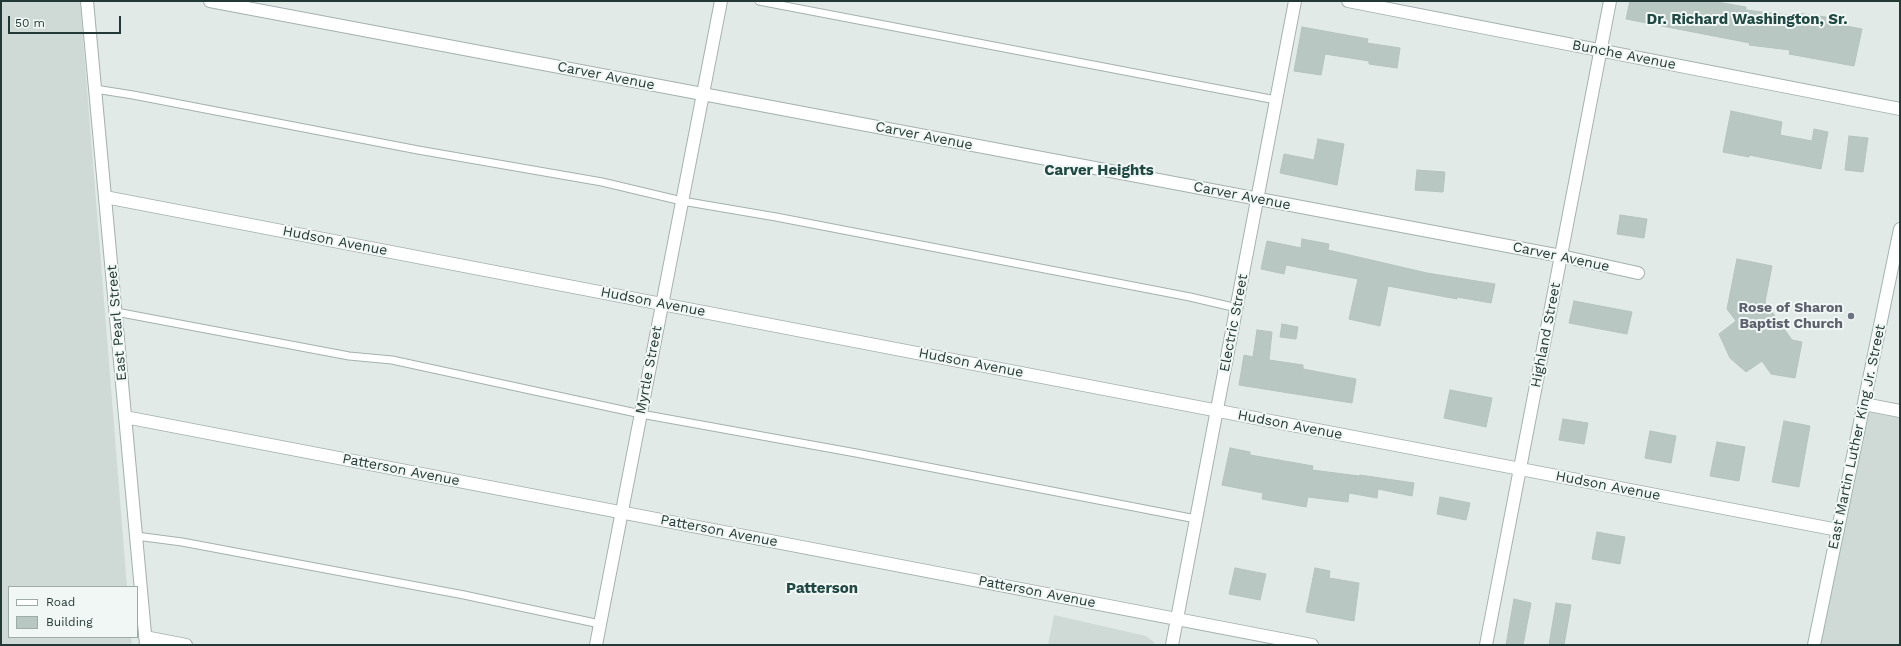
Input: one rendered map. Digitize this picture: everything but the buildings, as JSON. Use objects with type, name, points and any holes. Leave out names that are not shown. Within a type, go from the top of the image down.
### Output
[{"type":"street","name":"East Pearl Street","points":[[87,1],[146,641]]},
{"type":"street","name":"Carver Avenue","points":[[210,1],[1561,256],[1638,273]]},
{"type":"street","name":"Myrtle Street","points":[[596,645],[721,1]]},
{"type":"street","name":"Electric Street","points":[[1172,645],[1295,1]]},
{"type":"street","name":"Bunche Avenue","points":[[1348,1],[1900,108]]},
{"type":"street","name":"Highland Street","points":[[1486,645],[1610,1]]},
{"type":"street","name":"Hudson Avenue","points":[[105,197],[1838,530]]},
{"type":"street","name":"East Martin Luther King Jr. Street","points":[[1814,645],[1900,229]]},
{"type":"street","points":[[1864,404],[1900,411]]},
{"type":"street","name":"Patterson Avenue","points":[[125,417],[1312,645]]},
{"type":"street","points":[[146,641],[186,645]]},
{"type":"lane","points":[[759,1],[1276,100]]},
{"type":"lane","points":[[95,89],[134,95],[410,149],[602,182],[682,201],[776,217],[1190,297],[1237,308]]},
{"type":"lane","points":[[116,312],[349,356],[392,360],[641,414],[856,453],[1196,519]]},
{"type":"lane","points":[[136,536],[182,542],[464,595],[600,624]]},
{"type":"shaded area","points":[[1,1],[80,1],[127,586],[8,586],[8,638],[131,638],[132,645],[1,645]]},
{"type":"shaded area","points":[[1864,403],[1900,411],[1900,645],[1814,645]]},
{"type":"shaded area","points":[[1054,615],[1146,636],[1154,642],[1153,645],[1048,645]]},
{"type":"place","name":"Rose of Sharon Baptist Church","points":[[1851,316]]},
{"type":"district","name":"Dr. Richard Washington, Sr.","points":[[1747,20]]},
{"type":"district","name":"Carver Heights","points":[[1099,171]]},
{"type":"district","name":"Patterson","points":[[822,589]]}]
